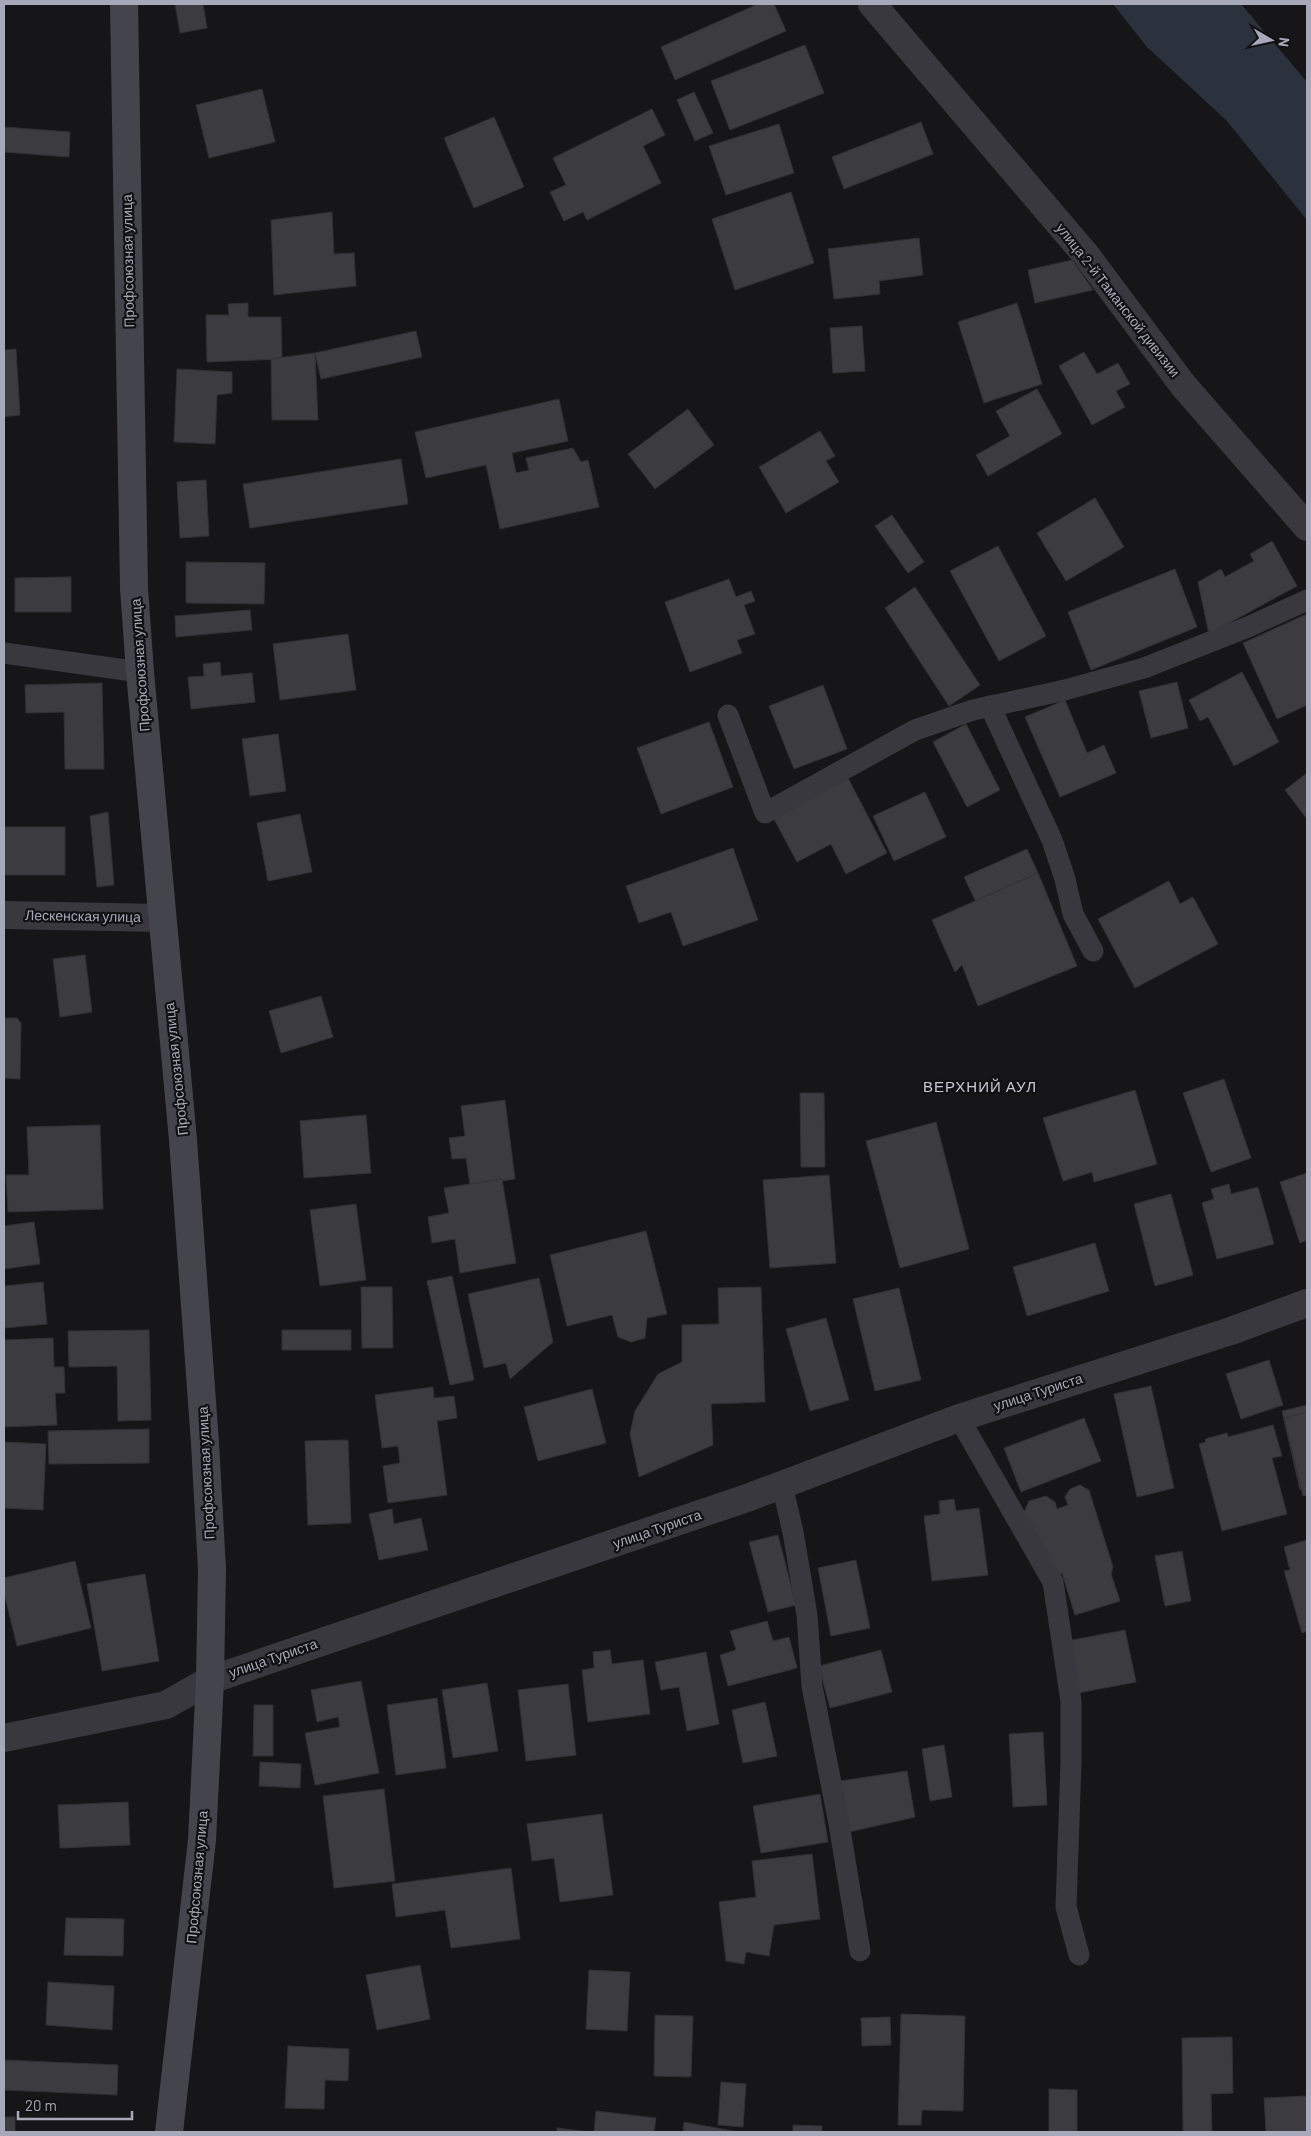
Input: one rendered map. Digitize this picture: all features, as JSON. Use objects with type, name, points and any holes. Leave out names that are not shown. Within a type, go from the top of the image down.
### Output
[{"type":"street","name":"Профсоюзная улица","points":[[124,4],[134,588],[183,1140],[212,1569],[210,1680],[202,1840],[169,2132]]},
{"type":"street","name":"улица 2-й Таманской дивизии","points":[[872,4],[1086,255],[1183,385],[1307,527]]},
{"type":"street","name":"Лескенская улица","points":[[4,915],[162,918]]},
{"type":"street","name":"улица Туриста","points":[[4,1738],[166,1706],[210,1680],[782,1485],[959,1418],[1231,1331],[1307,1303]]},
{"type":"lane","points":[[728,715],[765,813],[915,730],[990,706],[1065,690],[1144,668],[1248,628],[1307,600]]},
{"type":"lane","points":[[4,653],[140,672]]},
{"type":"lane","points":[[990,706],[1052,840],[1065,878],[1073,914],[1093,951]]},
{"type":"lane","points":[[959,1418],[1053,1582],[1071,1701],[1071,1763],[1066,1907],[1079,1955]]},
{"type":"lane","points":[[782,1485],[793,1532],[807,1614],[812,1686],[839,1824],[860,1951]]},
{"type":"water","points":[[1113,4],[1241,4],[1307,82],[1307,220],[1226,120],[1147,47]]},
{"type":"building","points":[[175,4],[203,4],[207,28],[180,33]]},
{"type":"building","points":[[758,4],[774,4],[786,31],[675,80],[661,47]]},
{"type":"building","points":[[805,45],[824,93],[730,130],[711,81]]},
{"type":"building","points":[[262,89],[275,142],[209,158],[196,105]]},
{"type":"building","points":[[694,92],[713,133],[695,141],[677,100]]},
{"type":"building","points":[[652,109],[665,135],[643,146],[661,183],[587,220],[583,212],[564,221],[550,192],[566,185],[553,158]]},
{"type":"building","points":[[494,117],[524,187],[474,208],[444,138]]},
{"type":"building","points":[[921,122],[933,154],[844,189],[832,157]]},
{"type":"building","points":[[779,124],[794,173],[726,195],[709,146]]},
{"type":"building","points":[[4,127],[70,132],[69,157],[4,152]]},
{"type":"building","points":[[791,192],[814,263],[735,290],[712,219]]},
{"type":"building","points":[[332,212],[334,254],[354,253],[356,286],[274,295],[271,220]]},
{"type":"building","points":[[919,238],[923,275],[879,281],[880,294],[834,299],[828,249]]},
{"type":"building","points":[[1072,260],[1093,290],[1035,303],[1028,270]]},
{"type":"building","points":[[248,303],[248,317],[281,317],[282,359],[207,362],[206,315],[229,315],[228,304]]},
{"type":"building","points":[[1017,303],[1042,384],[984,403],[958,322]]},
{"type":"building","points":[[862,326],[865,371],[833,373],[830,328]]},
{"type":"building","points":[[416,331],[422,357],[321,379],[315,353]]},
{"type":"building","points":[[16,349],[20,415],[4,417],[4,350]]},
{"type":"building","points":[[1084,352],[1097,374],[1118,363],[1130,384],[1116,391],[1125,407],[1092,425],[1059,366]]},
{"type":"building","points":[[315,353],[318,420],[272,420],[271,359]]},
{"type":"building","points":[[177,369],[232,372],[232,393],[217,395],[215,444],[174,442]]},
{"type":"building","points":[[1037,389],[1062,434],[988,476],[976,455],[1010,436],[996,411]]},
{"type":"building","points":[[559,399],[568,441],[512,453],[516,473],[529,470],[526,458],[573,448],[581,462],[588,460],[599,507],[500,529],[486,465],[426,478],[415,432]]},
{"type":"building","points":[[688,409],[714,445],[655,489],[628,454]]},
{"type":"building","points":[[820,431],[835,456],[826,461],[839,482],[786,513],[759,467]]},
{"type":"building","points":[[401,459],[408,504],[250,528],[243,484]]},
{"type":"building","points":[[206,480],[209,536],[180,538],[177,482]]},
{"type":"building","points":[[1095,498],[1124,547],[1066,581],[1037,533]]},
{"type":"building","points":[[892,515],[924,562],[908,573],[875,526]]},
{"type":"building","points":[[1272,541],[1297,586],[1209,634],[1198,582],[1221,569],[1225,577],[1254,561],[1250,554]]},
{"type":"building","points":[[998,546],[1046,636],[999,661],[950,571]]},
{"type":"building","points":[[186,562],[265,563],[264,604],[186,603]]},
{"type":"building","points":[[1175,569],[1197,627],[1091,670],[1068,612]]},
{"type":"building","points":[[71,577],[71,612],[15,612],[15,578]]},
{"type":"building","points":[[729,579],[736,597],[751,591],[755,601],[744,605],[755,634],[737,640],[742,653],[690,672],[665,602]]},
{"type":"building","points":[[915,587],[980,685],[949,706],[885,608]]},
{"type":"building","points":[[250,610],[252,630],[176,637],[175,616]]},
{"type":"building","points":[[1307,614],[1307,705],[1277,719],[1243,643]]},
{"type":"building","points":[[348,634],[356,690],[280,700],[273,644]]},
{"type":"building","points":[[220,662],[221,676],[252,673],[255,702],[191,709],[188,677],[204,676],[203,664]]},
{"type":"building","points":[[1242,672],[1279,742],[1234,766],[1208,717],[1200,721],[1189,700]]},
{"type":"building","points":[[1177,682],[1188,728],[1151,738],[1139,691]]},
{"type":"building","points":[[102,683],[104,769],[65,769],[64,712],[26,713],[25,685]]},
{"type":"building","points":[[823,685],[847,749],[794,769],[769,706]]},
{"type":"building","points":[[1065,700],[1087,753],[1104,745],[1116,773],[1060,797],[1025,717]]},
{"type":"building","points":[[709,722],[733,787],[661,814],[637,748]]},
{"type":"building","points":[[966,724],[1000,790],[967,807],[933,742]]},
{"type":"building","points":[[278,734],[286,791],[250,796],[242,739]]},
{"type":"building","points":[[1307,773],[1307,819],[1285,790]]},
{"type":"building","points":[[848,778],[887,853],[846,874],[831,844],[797,862],[773,817]]},
{"type":"building","points":[[925,792],[946,837],[894,861],[873,816]]},
{"type":"building","points":[[108,812],[114,885],[97,887],[90,816]]},
{"type":"building","points":[[300,814],[312,872],[268,881],[257,823]]},
{"type":"building","points":[[4,827],[65,827],[65,875],[4,875]]},
{"type":"building","points":[[733,848],[758,920],[683,946],[671,912],[639,923],[626,886]]},
{"type":"building","points":[[1027,849],[1038,873],[976,902],[964,877]]},
{"type":"building","points":[[1038,873],[1077,966],[978,1006],[962,965],[955,972],[932,920]]},
{"type":"building","points":[[1169,881],[1180,904],[1193,897],[1218,944],[1135,988],[1098,919]]},
{"type":"building","points":[[85,955],[92,1012],[60,1017],[53,959]]},
{"type":"building","points":[[321,996],[333,1037],[281,1053],[269,1011]]},
{"type":"building","points":[[4,1018],[17,1018],[21,1023],[20,1079],[4,1078]]},
{"type":"building","points":[[1224,1079],[1251,1158],[1211,1172],[1183,1093]]},
{"type":"building","points":[[1135,1090],[1157,1164],[1094,1182],[1092,1172],[1063,1181],[1043,1118]]},
{"type":"building","points":[[800,1093],[824,1093],[825,1167],[801,1167]]},
{"type":"building","points":[[505,1100],[515,1179],[470,1185],[466,1158],[452,1159],[449,1138],[465,1136],[461,1106]]},
{"type":"building","points":[[366,1115],[371,1173],[304,1178],[300,1121]]},
{"type":"building","points":[[936,1122],[969,1249],[900,1268],[866,1141]]},
{"type":"building","points":[[100,1125],[103,1209],[8,1212],[6,1175],[29,1175],[27,1127]]},
{"type":"building","points":[[1307,1173],[1307,1240],[1300,1243],[1280,1182]]},
{"type":"building","points":[[829,1175],[836,1263],[770,1268],[763,1180]]},
{"type":"building","points":[[502,1179],[516,1263],[460,1273],[455,1239],[432,1243],[428,1217],[449,1213],[444,1188]]},
{"type":"building","points":[[1229,1184],[1231,1194],[1258,1187],[1274,1244],[1217,1259],[1202,1203],[1214,1199],[1211,1189]]},
{"type":"building","points":[[1171,1194],[1193,1275],[1155,1286],[1134,1204]]},
{"type":"building","points":[[356,1204],[366,1280],[320,1286],[310,1210]]},
{"type":"building","points":[[34,1222],[40,1264],[4,1269],[4,1226]]},
{"type":"building","points":[[646,1231],[667,1314],[647,1318],[645,1338],[631,1342],[618,1337],[612,1315],[567,1326],[550,1255]]},
{"type":"building","points":[[1095,1243],[1109,1291],[1027,1316],[1013,1267]]},
{"type":"building","points":[[452,1276],[474,1380],[450,1385],[427,1281]]},
{"type":"building","points":[[539,1278],[553,1342],[510,1379],[506,1363],[484,1368],[468,1294]]},
{"type":"building","points":[[43,1282],[47,1324],[4,1328],[4,1286]]},
{"type":"building","points":[[361,1287],[392,1287],[393,1348],[362,1348]]},
{"type":"building","points":[[761,1287],[765,1402],[711,1404],[713,1445],[639,1477],[630,1434],[635,1411],[658,1374],[682,1362],[682,1325],[719,1324],[718,1288]]},
{"type":"building","points":[[899,1288],[921,1380],[875,1391],[853,1299]]},
{"type":"building","points":[[826,1318],[849,1400],[810,1411],[786,1329]]},
{"type":"building","points":[[149,1330],[151,1420],[118,1421],[117,1366],[69,1367],[68,1331]]},
{"type":"building","points":[[282,1330],[351,1330],[351,1350],[282,1350]]},
{"type":"building","points":[[53,1338],[54,1367],[64,1367],[65,1393],[55,1393],[57,1425],[4,1427],[4,1340]]},
{"type":"building","points":[[1269,1360],[1283,1405],[1241,1419],[1226,1374]]},
{"type":"building","points":[[1151,1386],[1174,1488],[1137,1497],[1114,1394]]},
{"type":"building","points":[[433,1387],[434,1398],[454,1396],[457,1418],[437,1421],[447,1495],[388,1503],[383,1466],[400,1463],[398,1446],[382,1448],[375,1395]]},
{"type":"building","points":[[592,1389],[606,1443],[538,1461],[524,1407]]},
{"type":"building","points":[[1307,1405],[1307,1488],[1300,1490],[1282,1411]]},
{"type":"building","points":[[1307,1412],[1307,1495],[1303,1496],[1284,1418]]},
{"type":"building","points":[[1084,1418],[1101,1461],[1021,1492],[1004,1448]]},
{"type":"building","points":[[1273,1425],[1282,1456],[1272,1458],[1287,1514],[1222,1531],[1199,1444],[1206,1442],[1205,1439],[1227,1433],[1228,1437]]},
{"type":"building","points":[[149,1429],[149,1463],[49,1464],[48,1431]]},
{"type":"building","points":[[348,1440],[351,1523],[308,1525],[305,1441]]},
{"type":"building","points":[[4,1442],[46,1444],[43,1510],[4,1508]]},
{"type":"building","points":[[1080,1485],[1089,1490],[1113,1567],[1111,1574],[1120,1601],[1075,1615],[1062,1573],[1059,1575],[1024,1512],[1029,1501],[1046,1496],[1055,1502],[1057,1509],[1068,1505],[1065,1497],[1070,1489]]},
{"type":"building","points":[[954,1499],[956,1511],[979,1508],[988,1575],[932,1581],[924,1516],[940,1514],[939,1501]]},
{"type":"building","points":[[392,1509],[394,1524],[421,1518],[428,1550],[379,1560],[369,1514]]},
{"type":"building","points":[[778,1535],[796,1605],[768,1612],[749,1542]]},
{"type":"building","points":[[1307,1540],[1307,1631],[1302,1633],[1284,1571],[1290,1570],[1284,1547]]},
{"type":"building","points":[[1182,1551],[1191,1601],[1165,1606],[1155,1556]]},
{"type":"building","points":[[856,1560],[870,1628],[831,1636],[818,1568]]},
{"type":"building","points":[[75,1561],[91,1628],[17,1646],[4,1593],[4,1578]]},
{"type":"building","points":[[145,1574],[159,1661],[102,1671],[87,1584]]},
{"type":"building","points":[[767,1621],[773,1641],[789,1637],[797,1668],[728,1686],[720,1655],[736,1650],[730,1631]]},
{"type":"building","points":[[1125,1630],[1136,1682],[1078,1693],[1067,1641]]},
{"type":"building","points":[[610,1650],[612,1664],[643,1660],[650,1714],[588,1722],[582,1670],[594,1668],[593,1652]]},
{"type":"building","points":[[881,1650],[892,1692],[830,1708],[819,1666]]},
{"type":"building","points":[[706,1652],[719,1724],[687,1731],[679,1687],[661,1690],[655,1662]]},
{"type":"building","points":[[361,1681],[379,1773],[315,1785],[305,1733],[340,1727],[338,1717],[317,1722],[311,1690]]},
{"type":"building","points":[[487,1683],[498,1751],[453,1758],[442,1690]]},
{"type":"building","points":[[568,1684],[576,1755],[526,1761],[518,1690]]},
{"type":"building","points":[[437,1698],[446,1768],[396,1775],[387,1705]]},
{"type":"building","points":[[765,1702],[777,1756],[743,1763],[732,1710]]},
{"type":"building","points":[[254,1705],[273,1705],[273,1756],[253,1756]]},
{"type":"building","points":[[1043,1732],[1047,1805],[1013,1807],[1009,1734]]},
{"type":"building","points":[[944,1745],[952,1797],[930,1801],[922,1749]]},
{"type":"building","points":[[260,1762],[301,1764],[300,1788],[259,1786]]},
{"type":"building","points":[[907,1771],[915,1817],[849,1832],[840,1781]]},
{"type":"building","points":[[384,1789],[395,1881],[334,1888],[323,1796]]},
{"type":"building","points":[[820,1794],[828,1842],[761,1853],[753,1806]]},
{"type":"building","points":[[128,1802],[130,1845],[60,1848],[58,1805]]},
{"type":"building","points":[[602,1814],[613,1895],[560,1902],[554,1858],[532,1861],[527,1824]]},
{"type":"building","points":[[812,1854],[820,1919],[774,1925],[769,1956],[746,1952],[744,1964],[726,1961],[719,1902],[756,1897],[752,1861]]},
{"type":"building","points":[[511,1868],[520,1939],[451,1948],[445,1910],[396,1917],[392,1884]]},
{"type":"building","points":[[66,1918],[124,1919],[123,1956],[64,1955]]},
{"type":"building","points":[[420,1965],[430,2019],[377,2030],[366,1975]]},
{"type":"building","points":[[589,1970],[630,1972],[627,2031],[586,2029]]},
{"type":"building","points":[[48,1982],[114,1986],[112,2030],[46,2025]]},
{"type":"building","points":[[901,2014],[965,2016],[963,2111],[922,2110],[921,2125],[898,2125]]},
{"type":"building","points":[[655,2015],[693,2016],[691,2077],[654,2076]]},
{"type":"building","points":[[890,2017],[891,2045],[862,2046],[861,2018]]},
{"type":"building","points":[[1232,2037],[1233,2093],[1211,2094],[1212,2132],[1183,2132],[1182,2038]]},
{"type":"building","points":[[288,2046],[349,2049],[348,2081],[325,2080],[324,2109],[285,2108]]},
{"type":"building","points":[[4,2060],[118,2065],[117,2095],[4,2090]]},
{"type":"building","points":[[721,2082],[746,2084],[743,2127],[718,2125]]},
{"type":"building","points":[[1049,2089],[1077,2090],[1077,2132],[1049,2132]]},
{"type":"building","points":[[1307,2096],[1307,2132],[1266,2132],[1264,2098]]},
{"type":"building","points":[[596,2111],[656,2118],[654,2132],[594,2132]]},
{"type":"building","points":[[4,2117],[15,2117],[15,2132],[4,2132]]},
{"type":"building","points":[[684,2122],[733,2131],[683,2132]]},
{"type":"building","points":[[793,2125],[822,2126],[822,2132],[793,2132]]},
{"type":"building","points":[[557,2128],[590,2132],[557,2132]]},
{"type":"district","name":"ВЕРХНИЙ АУЛ","points":[[980,1087]]}]
